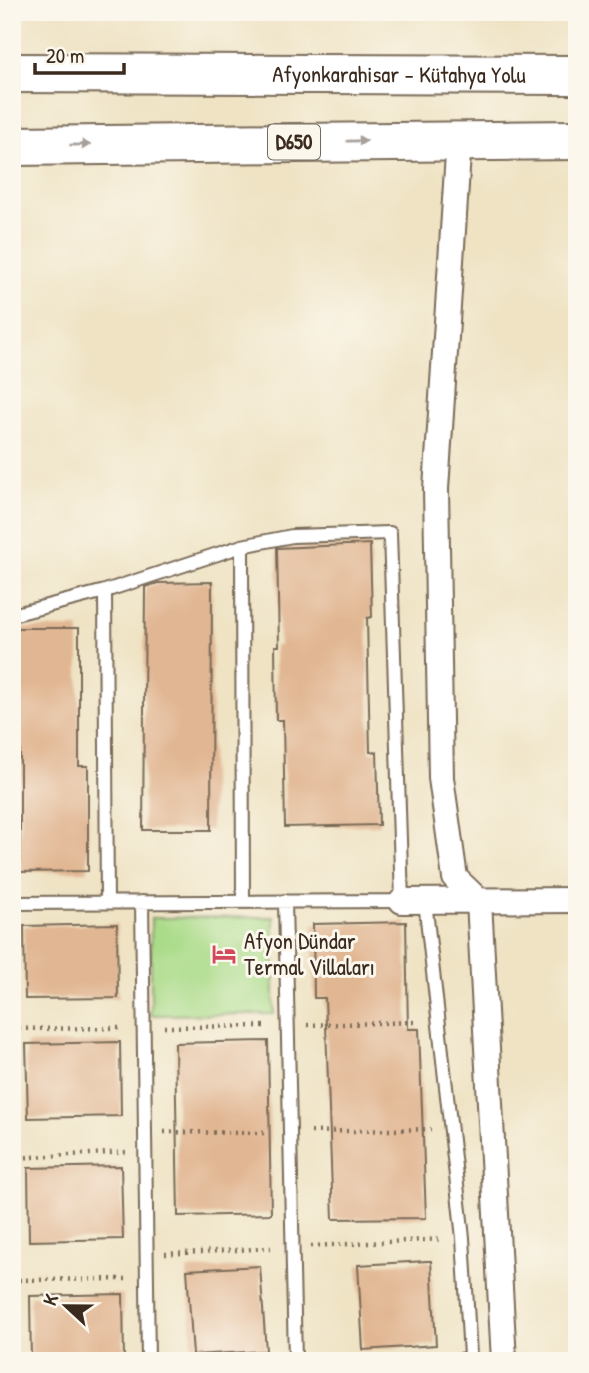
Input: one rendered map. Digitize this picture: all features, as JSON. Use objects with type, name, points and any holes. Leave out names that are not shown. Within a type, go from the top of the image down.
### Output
[{"type":"highway","name":"Afyonkarahisar - Kütahya Yolu","points":[[12,73],[577,75]]},
{"type":"highway","name":"D650","points":[[12,146],[459,139],[577,140]]},
{"type":"street","points":[[459,139],[436,489],[441,778],[455,878],[479,901],[504,1361]]},
{"type":"street","points":[[414,901],[577,900]]},
{"type":"lane","points":[[12,615],[105,591],[242,545],[292,536],[390,533],[414,901],[463,1238],[470,1356],[460,1361]]},
{"type":"lane","points":[[242,545],[243,902]]},
{"type":"lane","points":[[105,591],[107,902]]},
{"type":"lane","points":[[285,901],[295,1361]]},
{"type":"lane","points":[[12,903],[414,901]]},
{"type":"lane","points":[[142,902],[148,1361]]},
{"type":"path","points":[[12,1029],[420,1022]]},
{"type":"path","points":[[12,1158],[145,1151]]},
{"type":"path","points":[[12,1280],[147,1279]]},
{"type":"green space","points":[[274,917],[274,1014],[151,1015],[151,918]]},
{"type":"building","points":[[370,544],[372,617],[367,618],[370,752],[377,752],[379,825],[285,827],[283,720],[276,720],[275,646],[279,646],[277,548]]},
{"type":"building","points":[[212,582],[211,830],[143,830],[145,587],[158,583]]},
{"type":"building","points":[[12,628],[79,628],[79,766],[88,766],[88,871],[20,872],[20,734],[12,734]]},
{"type":"building","points":[[406,922],[408,1029],[419,1029],[426,1218],[333,1219],[325,998],[314,998],[313,924]]},
{"type":"building","points":[[117,924],[118,998],[25,999],[24,926]]},
{"type":"building","points":[[268,1041],[271,1214],[178,1216],[175,1043]]},
{"type":"building","points":[[120,1042],[121,1116],[28,1118],[26,1044]]},
{"type":"building","points":[[121,1166],[123,1239],[29,1241],[28,1168]]},
{"type":"building","points":[[431,1261],[436,1345],[363,1350],[358,1265]]},
{"type":"building","points":[[260,1266],[266,1351],[193,1355],[187,1270]]},
{"type":"building","points":[[123,1294],[124,1361],[31,1361],[30,1296]]},
{"type":"place","name":"Afyon Dündar Termal Villaları","points":[[224,954]]}]
